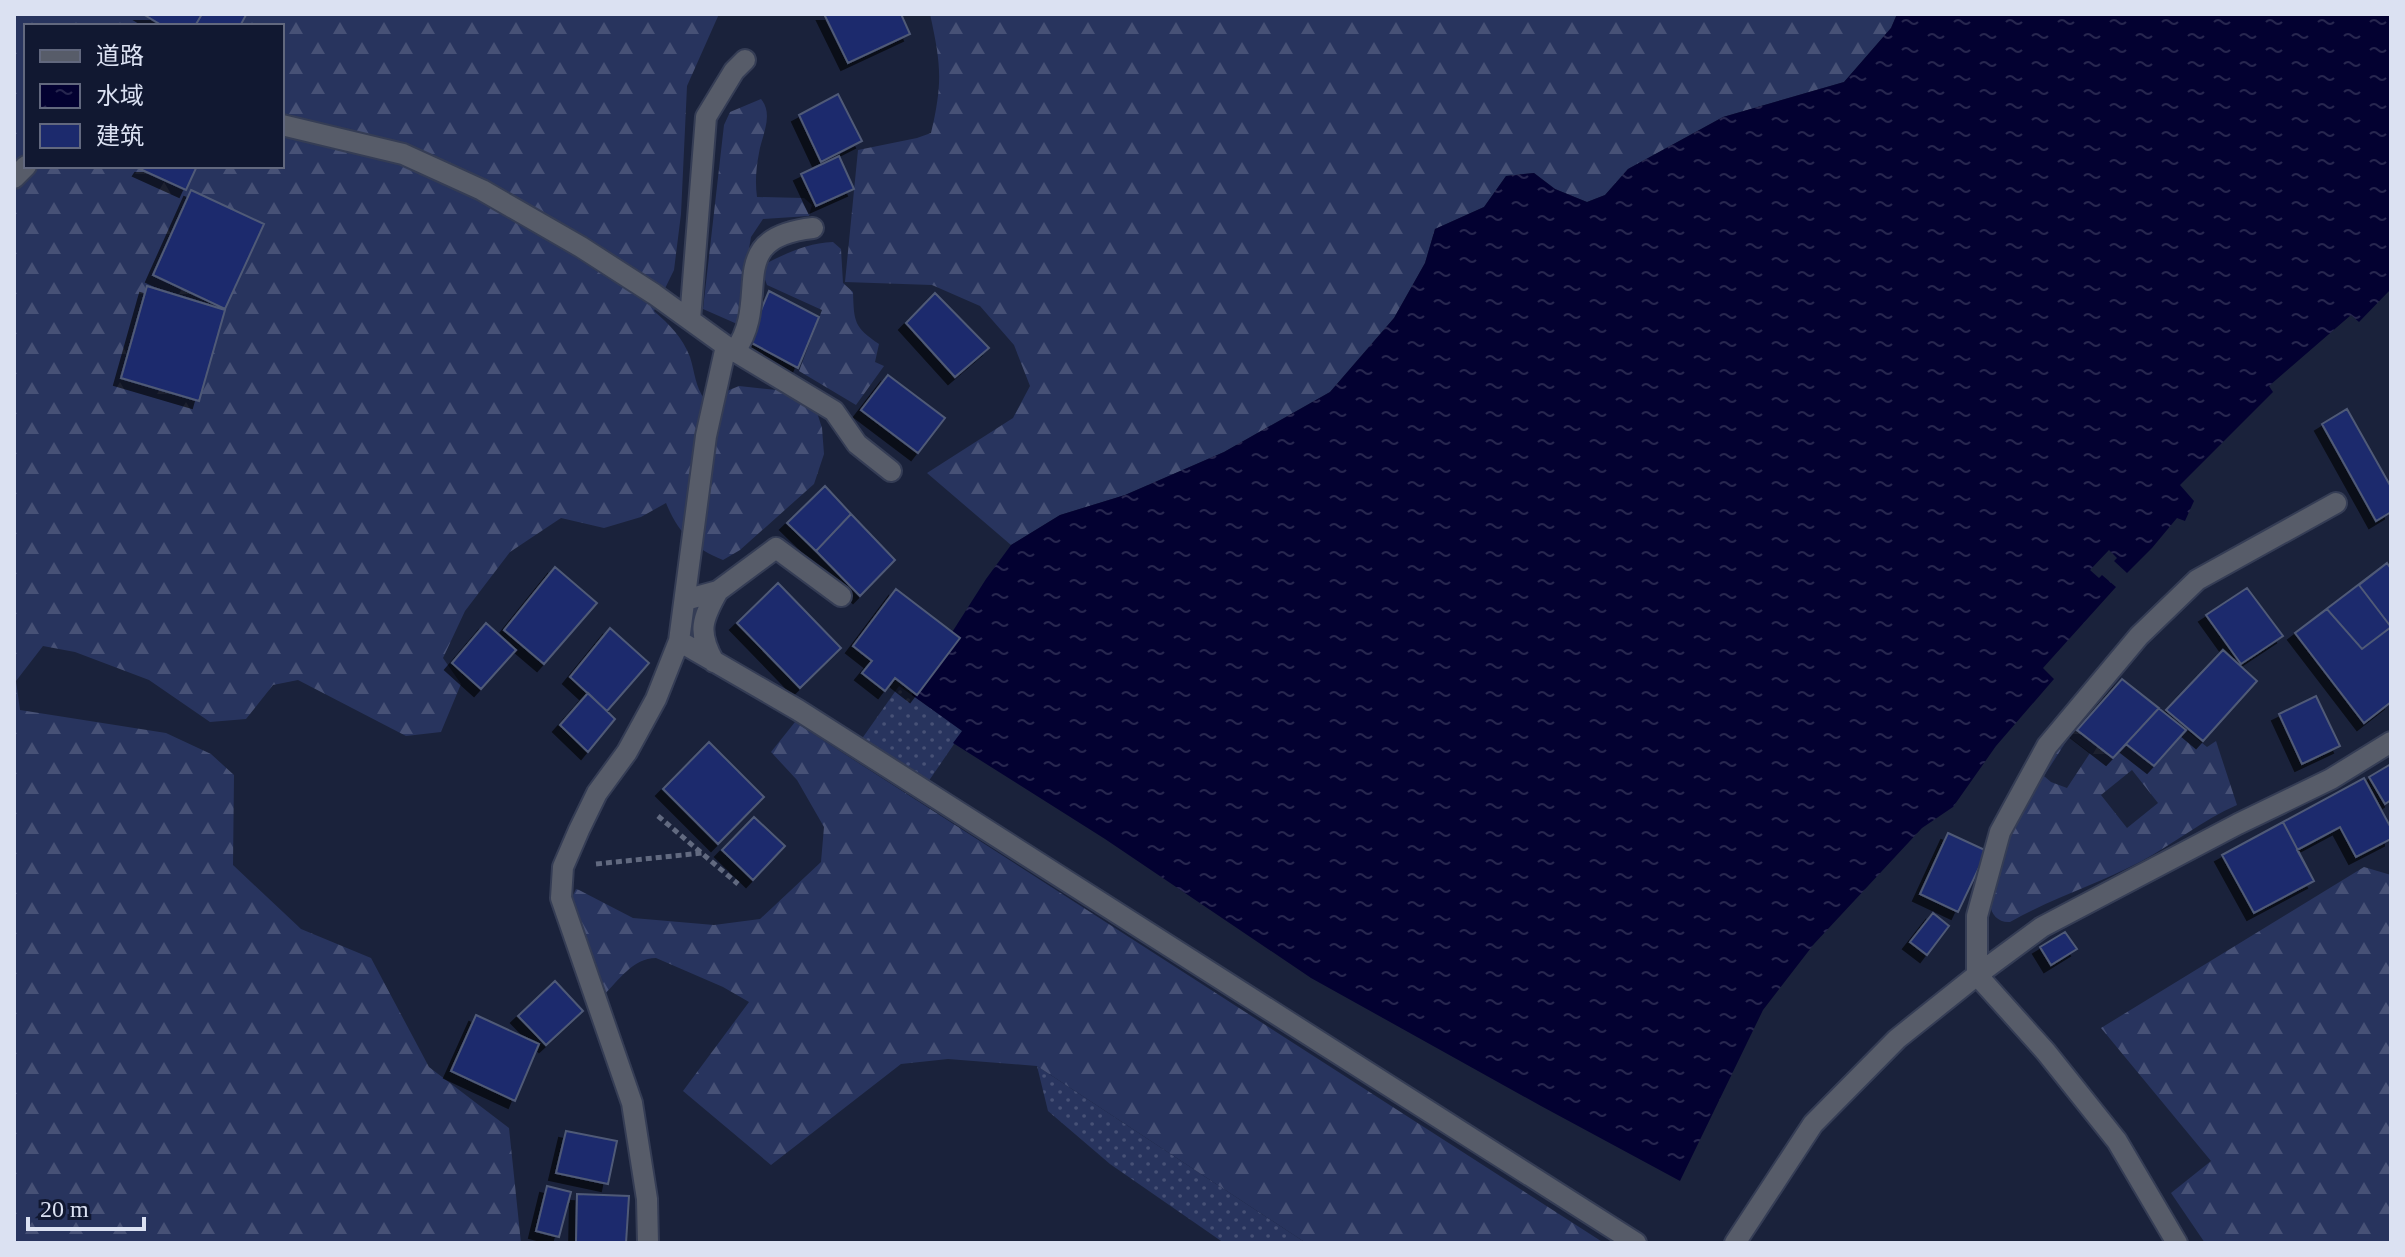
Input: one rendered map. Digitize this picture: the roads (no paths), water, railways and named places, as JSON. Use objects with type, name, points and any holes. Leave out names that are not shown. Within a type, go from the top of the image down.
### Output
[{"type":"street","points":[[690,320],[706,117],[734,71],[745,60]]},
{"type":"street","points":[[284,125],[403,154],[482,190],[581,247],[730,348],[834,411],[857,444],[891,471]]},
{"type":"street","points":[[648,1243],[647,1199],[632,1103],[561,898],[563,867],[597,793],[627,752],[656,699],[679,641],[706,436],[730,348],[743,339],[751,319],[753,279],[760,252],[774,237],[784,232],[813,228]]},
{"type":"street","points":[[2177,1243],[2117,1141],[2046,1052],[1977,975],[1977,916],[2000,832],[2047,746],[2139,636],[2197,580],[2336,503]]},
{"type":"street","points":[[685,600],[718,591],[776,548],[841,596]]},
{"type":"street","points":[[714,662],[705,646],[703,619],[718,591]]},
{"type":"street","points":[[679,641],[812,719],[1636,1243]]},
{"type":"street","points":[[1735,1243],[1813,1124],[1897,1039],[1977,975],[2042,927],[2331,779],[2391,742]]},
{"type":"water","points":[[1897,14],[2391,14],[2391,289],[2359,322],[2351,315],[2269,386],[2273,392],[2180,485],[2194,501],[2185,521],[2177,518],[2127,573],[2114,561],[2117,558],[2109,550],[2090,570],[2116,587],[2043,668],[2054,679],[1996,746],[1953,807],[1922,828],[1814,944],[1763,1010],[1680,1181],[1311,978],[1105,839],[953,743],[962,731],[912,695],[1011,545],[1060,515],[1125,495],[1224,452],[1330,392],[1394,318],[1425,263],[1435,229],[1484,207],[1506,176],[1534,173],[1555,189],[1587,202],[1605,195],[1628,169],[1723,117],[1844,82],[1891,28]]}]
